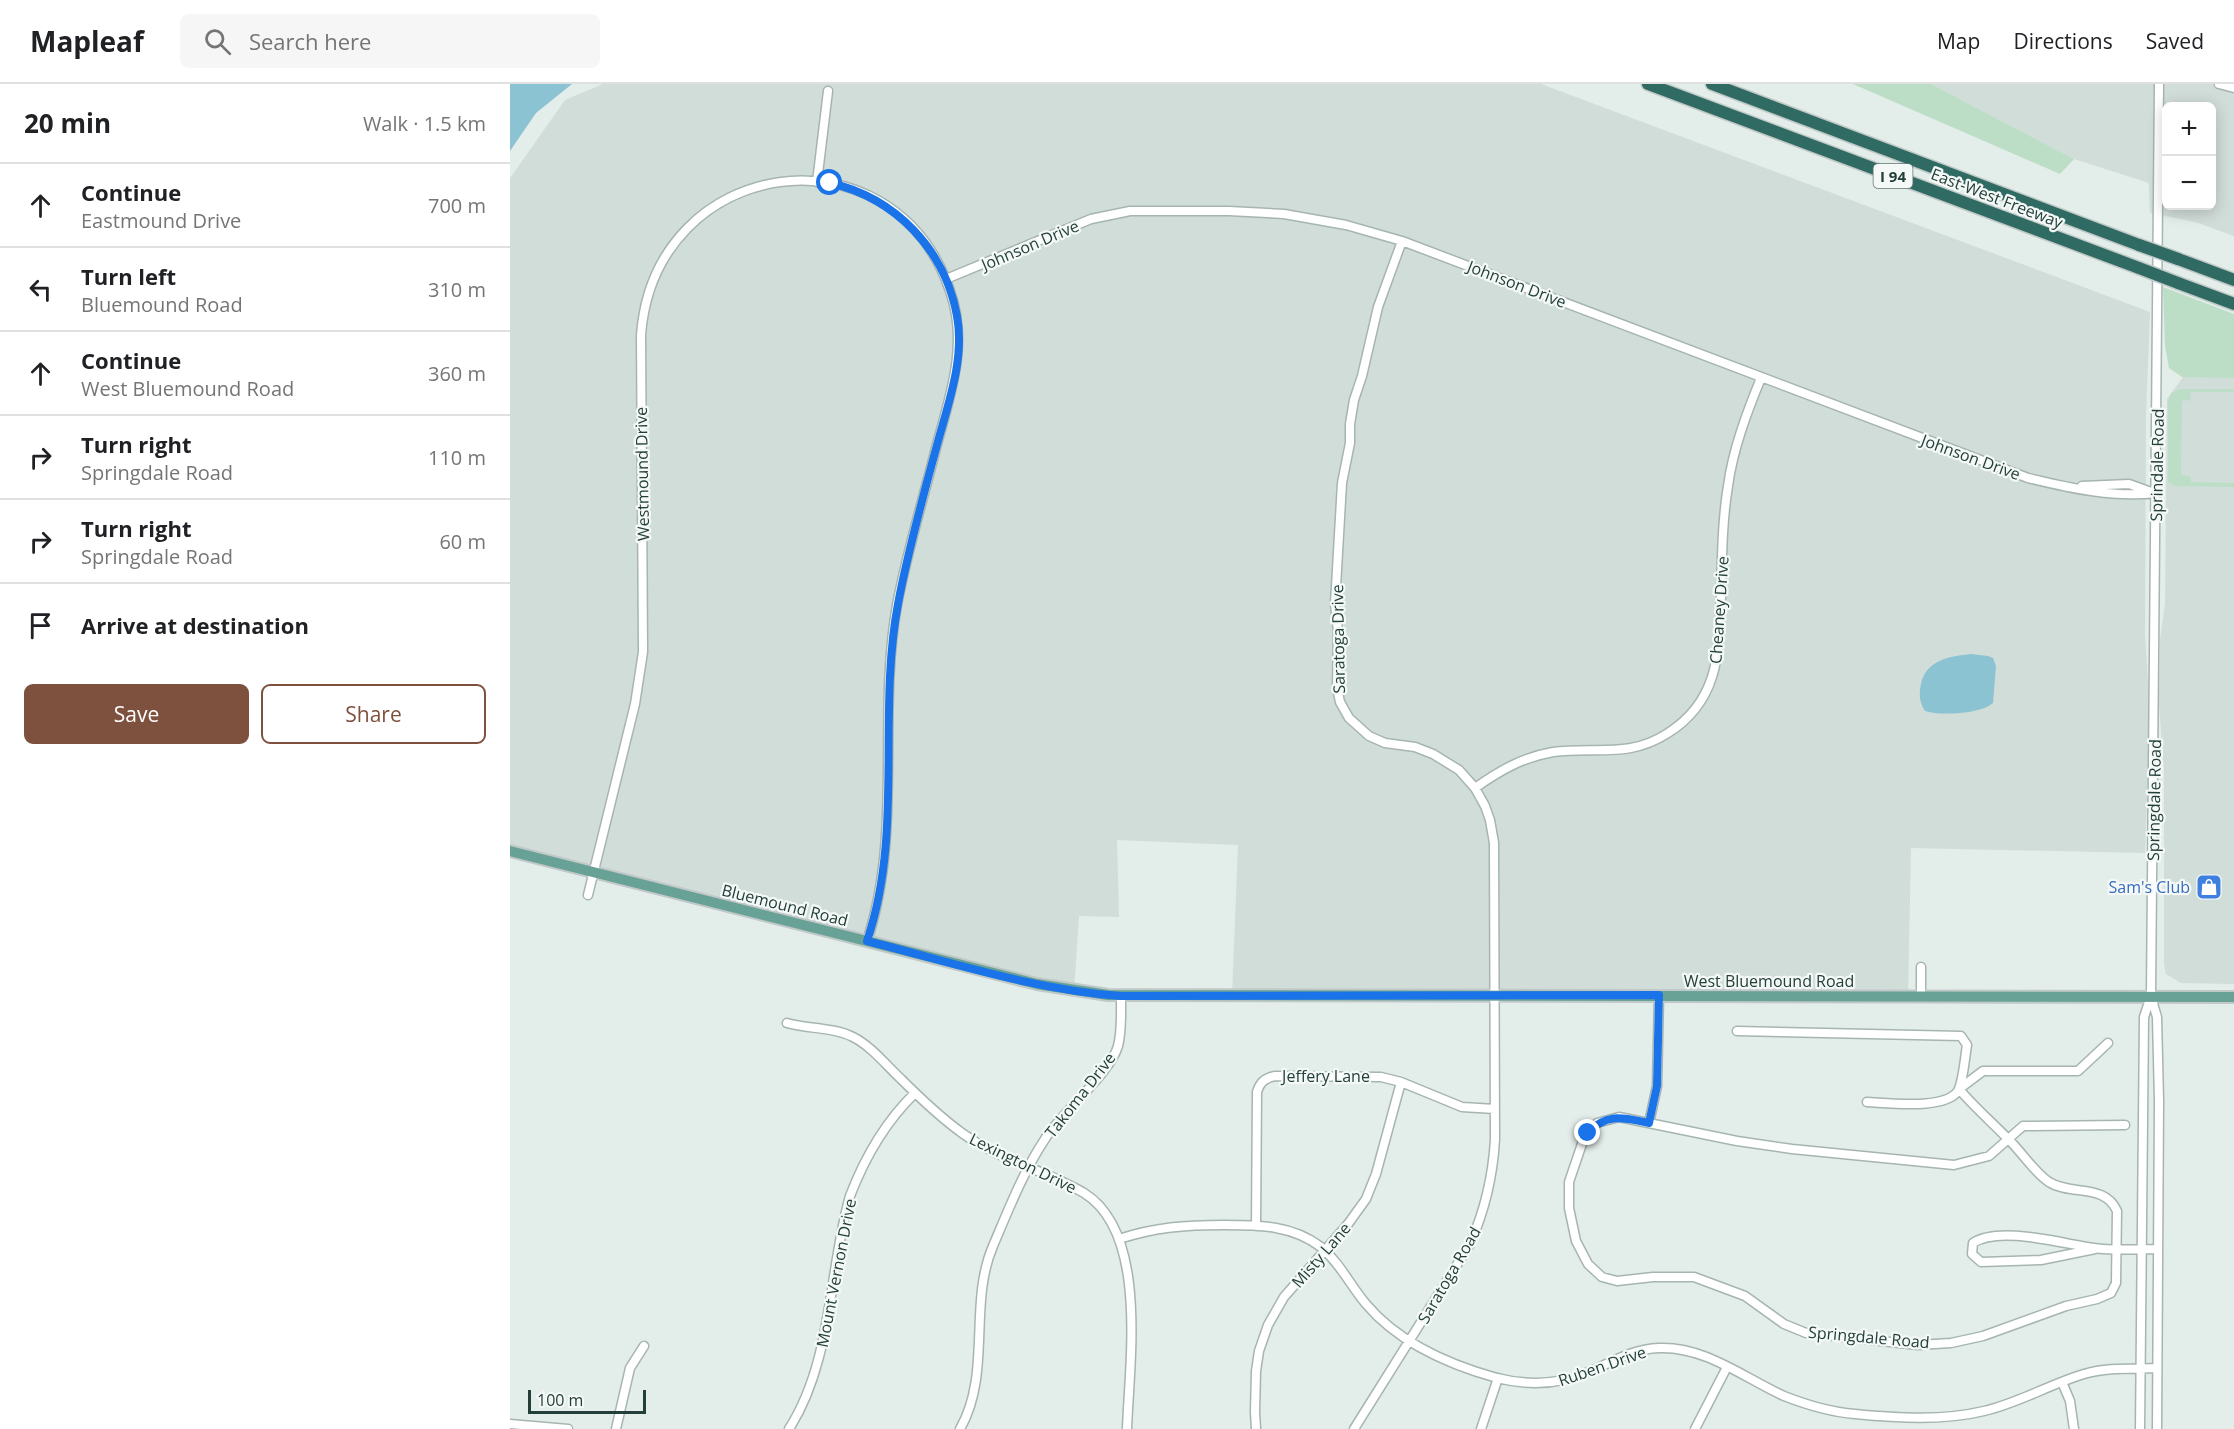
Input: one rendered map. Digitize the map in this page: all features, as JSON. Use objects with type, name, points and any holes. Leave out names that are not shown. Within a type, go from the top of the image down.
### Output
[{"type":"highway","name":"East-West Freeway","points":[[1648,84],[2234,304]]},
{"type":"highway","name":"East-West Freeway","points":[[1712,84],[2234,280]]},
{"type":"main road","name":"Bluemound Road","points":[[510,851],[1037,984],[1121,996],[1232,996]]},
{"type":"main road","name":"West Bluemound Road","points":[[1232,996],[2234,997]]},
{"type":"street","name":"Sprindale Road","points":[[2155,640],[2159,84]]},
{"type":"street","points":[[2219,84],[2234,88]]},
{"type":"street","points":[[817,182],[828,91]]},
{"type":"street","name":"Westmound Drive","points":[[588,895],[635,704],[643,652],[640,343],[648,292],[664,255],[679,236],[711,208],[759,186],[794,181],[817,182],[854,190],[884,205],[913,229],[927,245],[946,279],[958,319],[958,350],[952,389],[897,606],[889,682],[886,852],[875,914],[867,941]]},
{"type":"street","name":"Johnson Drive","points":[[946,279],[1091,219],[1130,211],[1229,211],[1284,214],[1346,225],[1402,241],[2004,470],[2049,483],[2075,487],[2129,484],[2156,493]]},
{"type":"street","name":"Saratoga Drive","points":[[1402,241],[1378,307],[1350,424],[1350,443],[1342,483],[1335,604],[1338,631],[1337,688],[1342,707],[1354,725],[1364,733],[1385,743],[1415,747],[1433,754],[1459,770],[1475,788],[1488,814],[1494,843],[1495,996]]},
{"type":"street","name":"Cheaney Drive","points":[[1475,788],[1510,766],[1535,756],[1567,751],[1613,752],[1646,745],[1675,729],[1699,704],[1713,677],[1718,659],[1728,485],[1741,431],[1761,378]]},
{"type":"street","name":"Springdale Road","points":[[2155,640],[2151,996],[2157,1017],[2160,1166],[2157,1429]]},
{"type":"street","points":[[1921,967],[1921,996]]},
{"type":"street","points":[[1649,1123],[1657,1086],[1659,995]]},
{"type":"street","name":"Takoma Drive","points":[[960,1429],[967,1416],[975,1388],[980,1297],[986,1263],[1029,1168],[1049,1132],[1105,1068],[1116,1051],[1119,1040],[1121,996]]},
{"type":"street","name":"Saratoga Road","points":[[1354,1429],[1459,1264],[1477,1229],[1483,1211],[1492,1173],[1495,1109],[1495,996]]},
{"type":"street","name":"Springdale Road","points":[[2140,1429],[2144,1017],[2151,996]]},
{"type":"street","name":"Lexington Drive","points":[[787,1023],[851,1036],[877,1055],[915,1093],[963,1134],[989,1149],[1076,1188],[1095,1200],[1111,1222],[1126,1260],[1131,1297],[1127,1429]]},
{"type":"street","points":[[1737,1031],[1961,1036],[1967,1045],[1959,1089]]},
{"type":"street","points":[[1868,1102],[1932,1103],[1951,1098],[1983,1071],[2078,1071],[2108,1043]]},
{"type":"street","name":"Jeffery Lane","points":[[1256,1225],[1257,1092],[1263,1080],[1275,1076],[1367,1076],[1401,1082],[1462,1107],[1495,1109]]},
{"type":"street","name":"Misty Lane","points":[[1256,1429],[1256,1371],[1265,1332],[1284,1297],[1359,1210],[1371,1188],[1401,1082]]},
{"type":"street","name":"Springdale Road","points":[[1959,1089],[2008,1139],[2048,1181],[2061,1187],[2092,1191],[2113,1201],[2117,1211],[2118,1249],[2116,1283],[2111,1293],[2097,1299],[2066,1306],[1983,1336],[1951,1343],[1918,1345],[1806,1333],[1784,1324],[1745,1296],[1718,1284],[1694,1277],[1653,1276],[1617,1281],[1602,1277],[1588,1264],[1576,1241],[1569,1208],[1569,1182],[1584,1138],[1597,1123],[1618,1117],[1792,1149],[1954,1166],[1989,1156],[2008,1139],[2023,1126],[2125,1125]]},
{"type":"street","name":"Mount Vernon Drive","points":[[789,1429],[806,1400],[816,1369],[850,1196],[878,1138],[891,1119],[915,1093]]},
{"type":"street","points":[[2142,1166],[2160,1166]]},
{"type":"street","name":"Ruben Drive","points":[[1119,1239],[1158,1228],[1179,1225],[1256,1225],[1292,1231],[1325,1251],[1336,1262],[1370,1309],[1410,1340],[1444,1360],[1471,1370],[1529,1384],[1555,1383],[1582,1375],[1626,1354],[1660,1348],[1688,1351],[1705,1356],[1800,1402],[1834,1411],[1855,1414],[1942,1417],[1963,1415],[2002,1406],[2099,1370],[2157,1368]]},
{"type":"street","points":[[2095,1249],[2043,1237],[1982,1236],[1972,1243],[1972,1254],[1981,1262],[2041,1260],[2095,1249],[2158,1249]]},
{"type":"street","points":[[616,1429],[630,1368],[644,1346]]},
{"type":"street","points":[[1695,1429],[1727,1367]]},
{"type":"street","points":[[1481,1429],[1498,1378]]},
{"type":"street","points":[[2062,1382],[2072,1408],[2074,1429]]},
{"type":"street","points":[[510,1424],[568,1429]]},
{"type":"shaded area","points":[[603,84],[1541,84],[2150,312],[2146,416],[2145,635],[2149,699],[2145,853],[1911,848],[1908,997],[1232,996],[1238,845],[1117,840],[1119,917],[1079,916],[1074,991],[510,851],[510,178],[565,100]]},
{"type":"shaded area","points":[[1931,84],[2234,84],[2234,236],[2195,222],[2150,213],[2149,183],[2074,159]]},
{"type":"shaded area","points":[[2183,377],[2234,377],[2234,984],[2181,983],[2166,974],[2164,964],[2164,770],[2159,705],[2160,640],[2165,604],[2167,399]]},
{"type":"green space","points":[[1853,84],[1931,84],[2074,159],[2060,174]]},
{"type":"green space","points":[[2163,287],[2234,314],[2234,378],[2182,377],[2169,368],[2165,346]]},
{"type":"green space","points":[[2181,389],[2234,389],[2234,392],[2191,392],[2190,400],[2182,401],[2181,475],[2190,476],[2191,482],[2234,483],[2234,487],[2175,486],[2168,482],[2168,400],[2171,393]]},
{"type":"water","points":[[510,84],[572,84],[536,113],[510,151]]},
{"type":"water","points":[[1971,654],[1993,658],[1996,666],[1993,703],[1979,710],[1960,713],[1925,711],[1920,691],[1928,669],[1933,664],[1947,658]]},
{"type":"place","name":"Sam's Club","points":[[2209,887]]},
{"type":"route","points":[[830,183],[864,194],[884,205],[913,229],[927,245],[944,274],[950,290],[956,308],[959,331],[952,389],[897,606],[889,682],[886,852],[875,914],[867,941],[1037,984],[1121,996],[1659,995],[1657,1086],[1649,1123],[1618,1117],[1597,1123],[1588,1133]]}]
